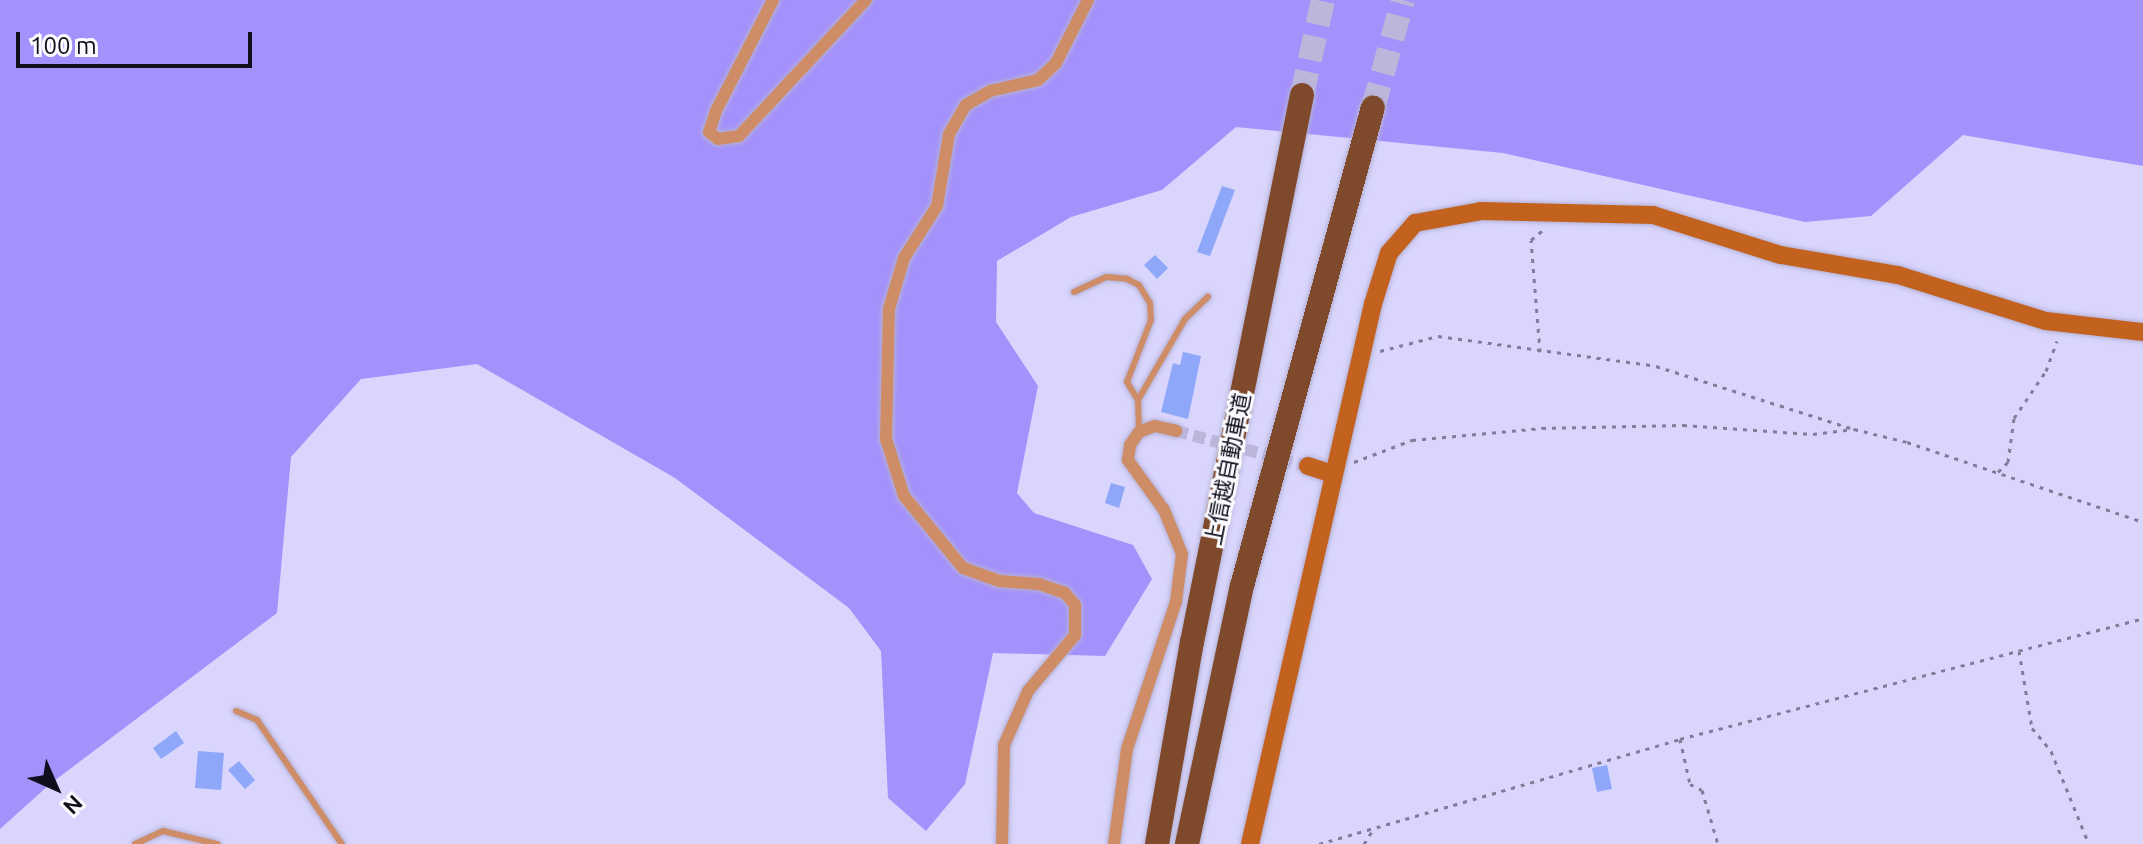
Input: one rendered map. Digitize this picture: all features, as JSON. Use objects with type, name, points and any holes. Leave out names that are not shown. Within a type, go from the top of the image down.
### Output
[{"type":"highway","name":"上信越自動車道","points":[[1157,844],[1192,642],[1302,95]]},
{"type":"highway","name":"上信越自動車道","points":[[1187,844],[1267,489],[1373,108]]},
{"type":"street","points":[[773,0],[716,111],[709,132],[718,139],[739,136],[866,0]]},
{"type":"street","points":[[1002,844],[1004,745],[1028,691],[1075,635],[1075,605],[1065,593],[1039,584],[999,581],[963,568],[904,496],[886,439],[889,309],[904,258],[937,206],[949,134],[966,105],[990,91],[1038,80],[1056,63],[1088,0]]},
{"type":"street","points":[[1250,844],[1361,356],[1389,253],[1415,223],[1481,211],[1653,215],[1781,255],[1898,275],[2064,323],[2143,332]]},
{"type":"street","points":[[1114,844],[1127,749],[1176,602],[1182,554],[1164,510],[1128,460],[1139,432],[1155,426],[1176,431]]},
{"type":"street","points":[[1308,466],[1333,474]]},
{"type":"lane","points":[[1074,292],[1106,277],[1127,279],[1145,294],[1151,320],[1127,382],[1138,400],[1139,432]]},
{"type":"lane","points":[[1138,400],[1180,327],[1208,297]]},
{"type":"lane","points":[[236,711],[257,720],[342,844]]},
{"type":"lane","points":[[135,844],[163,831],[217,844]]},
{"type":"path","points":[[1540,352],[1531,240],[1565,212]]},
{"type":"path","points":[[1998,472],[2008,462],[2014,418],[2046,371],[2064,323]]},
{"type":"path","points":[[1361,356],[1438,336],[1656,366],[1998,472],[2143,522]]},
{"type":"path","points":[[1333,474],[1412,440],[1447,435],[1667,426],[1813,434],[1854,429]]},
{"type":"path","points":[[1319,844],[1372,831],[1496,789],[2143,618]]},
{"type":"path","points":[[2019,651],[2032,728],[2051,751],[2089,844]]},
{"type":"path","points":[[1680,739],[1690,784],[1702,790],[1718,844]]},
{"type":"path","points":[[1364,844],[1372,831]]},
{"type":"shaded area","points":[[0,0],[2143,0],[2143,166],[1963,135],[1871,216],[1805,222],[1503,153],[1236,127],[1162,190],[1071,217],[997,261],[996,322],[1038,386],[1017,493],[1034,513],[1133,545],[1152,579],[1105,656],[993,653],[965,784],[926,831],[888,798],[881,651],[849,608],[675,478],[477,364],[361,379],[291,457],[277,613],[50,784],[0,829]]},
{"type":"building","points":[[1222,186],[1235,190],[1210,256],[1197,252]]},
{"type":"building","points":[[1155,255],[1168,268],[1157,279],[1144,265]]},
{"type":"building","points":[[1183,352],[1201,356],[1188,419],[1161,412],[1173,363],[1180,365]]},
{"type":"building","points":[[1111,483],[1125,487],[1119,508],[1105,503]]},
{"type":"building","points":[[176,731],[184,743],[161,759],[153,748]]},
{"type":"building","points":[[198,751],[224,753],[221,790],[195,788]]},
{"type":"building","points":[[239,761],[255,780],[245,789],[228,770]]},
{"type":"building","points":[[1607,765],[1612,789],[1597,792],[1592,768]]},
{"type":"tunnel","points":[[1302,95],[1323,0]]},
{"type":"tunnel","points":[[1373,108],[1403,0]]},
{"type":"tunnel","points":[[1176,431],[1308,466]]}]
